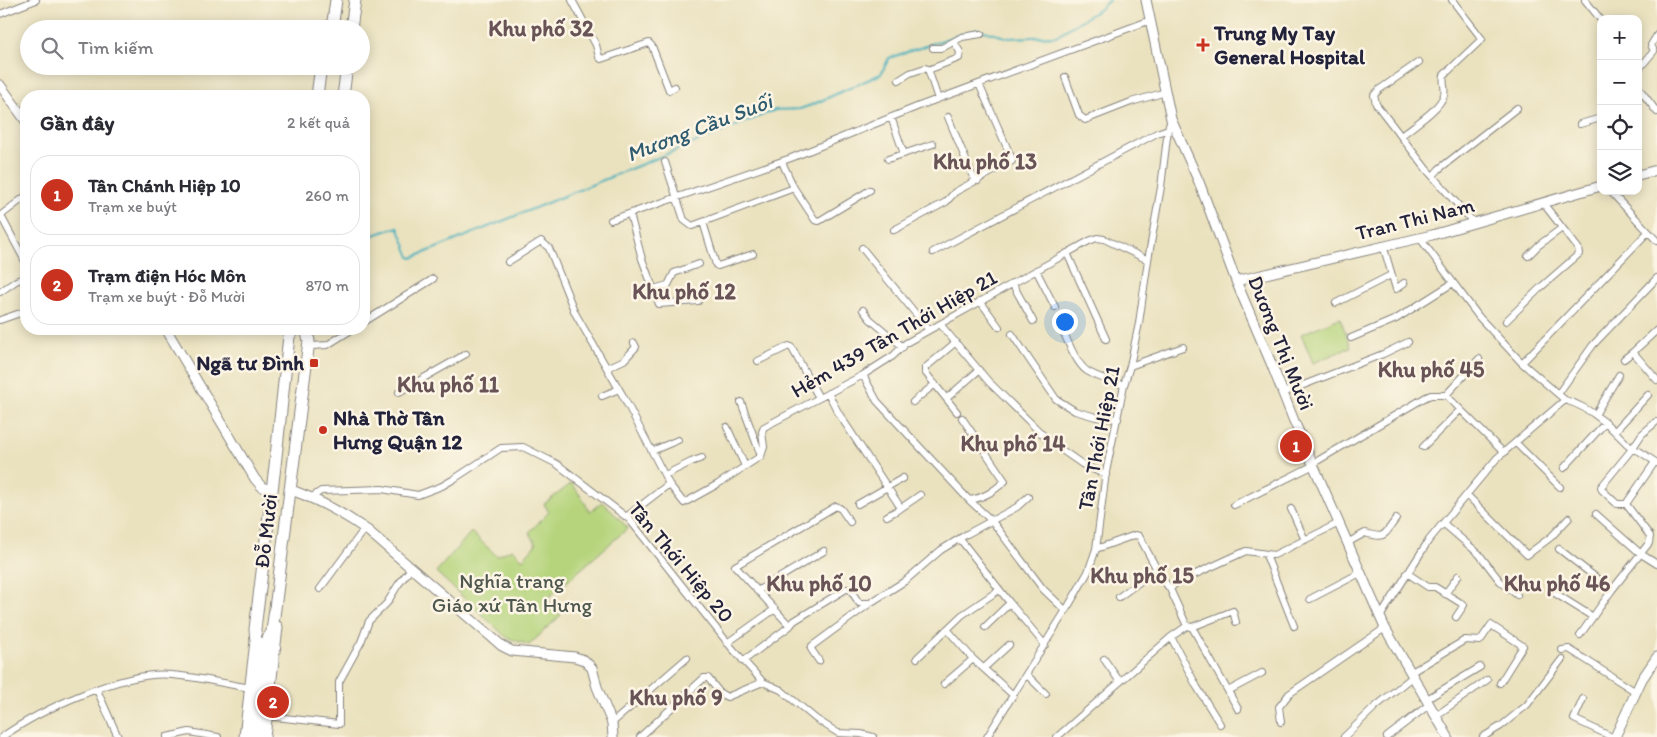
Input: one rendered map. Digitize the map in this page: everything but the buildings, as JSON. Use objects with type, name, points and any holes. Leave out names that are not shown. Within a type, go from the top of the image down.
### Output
[{"type":"highway","points":[[327,20],[329,0]]},
{"type":"highway","points":[[333,20],[336,0]]},
{"type":"highway","points":[[345,20],[348,0]]},
{"type":"highway","points":[[352,20],[355,0]]},
{"type":"highway","points":[[318,90],[320,75]]},
{"type":"highway","points":[[325,90],[327,75]]},
{"type":"highway","points":[[337,90],[338,75]]},
{"type":"highway","points":[[344,90],[346,75]]},
{"type":"highway","name":"Đỗ Mười","points":[[237,737],[256,640],[254,629],[286,335]]},
{"type":"highway","name":"Đỗ Mười","points":[[270,490],[291,335]]},
{"type":"highway","name":"Đỗ Mười","points":[[264,737],[308,341],[307,335]]},
{"type":"highway","name":"Đỗ Mười","points":[[256,737],[267,640],[272,632],[313,335]]},
{"type":"highway","name":"Đỗ Mười","points":[[245,737],[247,688]]},
{"type":"street","points":[[0,14],[36,0]]},
{"type":"street","points":[[572,0],[596,45],[601,59],[649,42],[669,90],[675,87]]},
{"type":"street","name":"Dương Thị Mười","points":[[1146,0],[1171,119],[1199,182],[1236,281],[1312,465],[1385,628],[1448,737]]},
{"type":"street","points":[[1401,136],[1440,104],[1445,92],[1444,75],[1482,39],[1452,0]]},
{"type":"street","points":[[1585,0],[1597,15]]},
{"type":"street","points":[[611,220],[782,162],[891,117],[1151,20]]},
{"type":"street","points":[[933,48],[942,48],[962,37],[981,34]]},
{"type":"street","points":[[1642,65],[1654,51],[1651,45],[1657,35]]},
{"type":"street","points":[[899,80],[910,73],[925,68],[928,70],[959,58],[960,52],[954,42]]},
{"type":"street","points":[[1419,62],[1380,89],[1374,95],[1376,104],[1433,176],[1474,223]]},
{"type":"street","points":[[928,70],[938,99]]},
{"type":"street","points":[[1064,77],[1083,119],[1166,92]]},
{"type":"street","points":[[894,230],[946,202],[955,192],[1012,162],[979,84]]},
{"type":"street","points":[[0,85],[20,113]]},
{"type":"street","points":[[1642,93],[1657,112]]},
{"type":"street","points":[[1433,176],[1439,169],[1518,108]]},
{"type":"street","points":[[891,117],[904,154]]},
{"type":"street","points":[[948,118],[973,177],[978,181]]},
{"type":"street","name":"Tân Thới Hiệp 21","points":[[987,737],[1088,572],[1096,549],[1106,475],[1124,385],[1139,323],[1171,119]]},
{"type":"street","points":[[1580,124],[1597,119]]},
{"type":"street","points":[[933,252],[1149,137],[1168,129]]},
{"type":"street","points":[[888,158],[932,144]]},
{"type":"street","points":[[665,162],[684,220],[692,226],[794,188]]},
{"type":"street","points":[[782,162],[794,188],[815,220],[819,221],[870,190]]},
{"type":"street","points":[[1642,175],[1656,173]]},
{"type":"street","name":"Tran Thi Nam","points":[[1236,281],[1419,238],[1597,187]]},
{"type":"street","points":[[1614,195],[1657,241]]},
{"type":"street","points":[[20,201],[0,216],[20,252]]},
{"type":"street","points":[[1506,321],[1579,254],[1578,248],[1543,203]]},
{"type":"street","points":[[630,214],[642,259],[659,304],[698,301]]},
{"type":"street","points":[[703,222],[716,265],[718,266],[753,254]]},
{"type":"street","points":[[1528,256],[1562,228]]},
{"type":"street","points":[[1522,364],[1648,232]]},
{"type":"street","name":"Hẻm 439 Tân Thới Hiệp 21","points":[[761,456],[764,447],[762,432],[764,427],[863,375],[893,356],[906,343],[1089,241],[1097,238],[1104,239],[1148,260]]},
{"type":"street","points":[[1419,238],[1479,317],[1522,364],[1565,400],[1577,404],[1606,422],[1632,449],[1639,451],[1656,462],[1626,504]]},
{"type":"street","points":[[508,262],[541,241],[549,248],[574,313],[620,389],[669,484],[684,502],[718,484],[761,456],[741,402]]},
{"type":"street","points":[[1383,245],[1396,289],[1404,283]]},
{"type":"street","points":[[862,248],[928,330]]},
{"type":"street","points":[[1067,253],[1106,339]]},
{"type":"street","points":[[653,289],[668,285],[674,273],[698,264]]},
{"type":"street","points":[[1036,270],[1055,307]]},
{"type":"street","points":[[1336,303],[1391,275]]},
{"type":"street","points":[[1558,394],[1593,345],[1657,278]]},
{"type":"street","points":[[0,292],[20,279]]},
{"type":"street","points":[[370,318],[433,279]]},
{"type":"street","points":[[1012,283],[1033,321]]},
{"type":"street","points":[[1351,338],[1396,319],[1454,283]]},
{"type":"street","points":[[980,301],[998,327]]},
{"type":"street","points":[[863,310],[903,347]]},
{"type":"street","points":[[0,320],[20,313]]},
{"type":"street","points":[[1058,320],[1078,360],[1086,370],[1124,385]]},
{"type":"street","points":[[940,324],[988,381],[1049,441],[1082,464],[1106,475]]},
{"type":"street","points":[[1624,359],[1657,330]]},
{"type":"street","points":[[1012,334],[1056,399],[1075,412],[1096,417],[1118,419]]},
{"type":"street","points":[[170,335],[255,479],[259,484],[270,490]]},
{"type":"street","points":[[312,346],[327,345],[343,335]]},
{"type":"street","points":[[956,342],[925,368],[925,372],[957,412]]},
{"type":"street","points":[[1283,393],[1383,354],[1408,342]]},
{"type":"street","points":[[607,368],[624,360],[636,347],[634,343]]},
{"type":"street","points":[[758,361],[789,346],[797,354],[819,398]]},
{"type":"street","points":[[1130,366],[1183,347]]},
{"type":"street","points":[[1633,352],[1657,380]]},
{"type":"street","points":[[399,392],[466,354]]},
{"type":"street","points":[[1234,506],[1312,465],[1426,397],[1446,395],[1479,360]]},
{"type":"street","points":[[947,398],[979,370]]},
{"type":"street","points":[[863,375],[877,401],[969,500],[992,521],[1039,584],[1065,610]]},
{"type":"street","points":[[1595,415],[1619,375]]},
{"type":"street","points":[[913,402],[935,384]]},
{"type":"street","points":[[602,396],[620,389]]},
{"type":"street","points":[[828,393],[839,414],[901,508]]},
{"type":"street","points":[[1615,431],[1648,394]]},
{"type":"street","points":[[1446,395],[1504,453]]},
{"type":"street","points":[[1380,617],[1429,540],[1497,458],[1565,400]]},
{"type":"street","points":[[1423,447],[1460,410]]},
{"type":"street","points":[[962,418],[1005,481],[992,493],[979,499],[969,500]]},
{"type":"street","points":[[1564,468],[1606,422]]},
{"type":"street","points":[[1626,504],[1617,504],[1601,487],[1642,434],[1656,422]]},
{"type":"street","points":[[727,427],[745,466]]},
{"type":"street","points":[[652,451],[678,440]]},
{"type":"street","points":[[1516,443],[1560,488]]},
{"type":"street","name":"Tân Thới Hiệp 20","points":[[312,497],[321,492],[382,489],[418,495],[442,486],[501,448],[523,447],[557,464],[626,517],[727,643],[763,682],[781,690],[816,719],[838,733],[861,734],[873,737]]},
{"type":"street","points":[[665,475],[702,458]]},
{"type":"street","points":[[858,504],[903,478]]},
{"type":"street","points":[[626,517],[669,484]]},
{"type":"street","points":[[292,490],[312,497],[344,513],[365,528],[502,646],[512,651],[584,660],[592,668],[597,687],[612,723],[614,737]]},
{"type":"street","points":[[887,516],[920,495]]},
{"type":"street","points":[[1467,495],[1528,555],[1551,537],[1569,518]]},
{"type":"street","points":[[819,661],[811,649],[812,646],[870,603],[906,581],[941,550],[1017,507],[1028,497]]},
{"type":"street","points":[[1580,635],[1649,543],[1650,536],[1626,504]]},
{"type":"street","points":[[790,626],[735,566],[836,506],[850,522]]},
{"type":"street","points":[[1291,509],[1305,540]]},
{"type":"street","points":[[1596,514],[1641,554],[1657,564]]},
{"type":"street","points":[[1347,543],[1365,533],[1379,537],[1384,536],[1396,519]]},
{"type":"street","points":[[1170,589],[1176,583],[1246,550],[1274,555],[1339,523]]},
{"type":"street","points":[[1443,524],[1480,554],[1500,580],[1517,595]]},
{"type":"street","points":[[320,589],[365,528]]},
{"type":"street","points":[[1096,549],[1135,535],[1139,536],[1238,709]]},
{"type":"street","points":[[960,539],[1045,645]]},
{"type":"street","points":[[1559,549],[1612,590]]},
{"type":"street","points":[[757,591],[824,551]]},
{"type":"street","points":[[1266,555],[1294,626]]},
{"type":"street","points":[[266,716],[339,724],[339,682],[361,642],[369,620],[387,602],[412,567]]},
{"type":"street","points":[[1119,597],[1157,569]]},
{"type":"street","points":[[1310,599],[1360,573]]},
{"type":"street","points":[[1407,573],[1428,587],[1435,587],[1464,605],[1456,617]]},
{"type":"street","points":[[1445,594],[1458,576]]},
{"type":"street","points":[[743,661],[794,621],[846,589],[850,589],[859,603],[870,603]]},
{"type":"street","points":[[917,658],[962,615],[999,590]]},
{"type":"street","points":[[1553,592],[1593,617]]},
{"type":"street","points":[[985,627],[1010,603]]},
{"type":"street","points":[[727,643],[775,610]]},
{"type":"street","points":[[1057,737],[1171,637],[1190,626],[1233,611],[1236,622]]},
{"type":"street","points":[[1344,737],[1411,675],[1465,640],[1480,641],[1491,625],[1523,646],[1500,683]]},
{"type":"street","points":[[1281,722],[1280,707],[1289,694],[1385,628]]},
{"type":"street","points":[[947,630],[973,659],[1013,695]]},
{"type":"street","points":[[1171,637],[1197,687],[1220,724]]},
{"type":"street","points":[[984,668],[1009,645]]},
{"type":"street","points":[[1562,650],[1569,649],[1636,692]]},
{"type":"street","points":[[1583,699],[1574,719],[1614,737],[1642,679],[1657,657]]},
{"type":"street","points":[[612,723],[687,658]]},
{"type":"street","points":[[944,684],[973,659]]},
{"type":"street","points":[[1104,659],[1120,682]]},
{"type":"street","points":[[1483,737],[1501,726],[1527,705],[1562,659]]},
{"type":"street","points":[[1386,737],[1428,702],[1480,667]]},
{"type":"street","points":[[1228,691],[1262,673]]},
{"type":"street","points":[[2,737],[15,728],[73,698],[127,680],[171,674],[247,688]]},
{"type":"street","points":[[1026,674],[1046,694]]},
{"type":"street","points":[[640,737],[704,678],[708,678],[720,693],[727,697],[763,682]]},
{"type":"street","points":[[1437,715],[1487,680]]},
{"type":"street","points":[[97,690],[118,737]]},
{"type":"street","points":[[167,737],[189,732],[218,737]]},
{"type":"green space","points":[[1340,318],[1351,347],[1313,363],[1301,334]]},
{"type":"green space","name":"Nghĩa trang Giáo xứ Tân Hưng","points":[[572,483],[590,511],[603,502],[628,528],[547,599],[561,615],[529,645],[506,637],[436,572],[471,532],[497,556],[512,549],[523,559],[536,544],[529,532],[549,512],[544,504]]},
{"type":"waterway","name":"Mương Cầu Suối","points":[[370,236],[398,227],[412,258],[775,110],[800,109],[814,104],[881,74],[889,58],[977,29],[1009,38],[1056,36],[1100,9],[1109,0]]},
{"type":"place","name":"Trung My Tay General Hospital","points":[[1203,45]]},
{"type":"place","name":"Ngã tư Đình","points":[[314,363]]},
{"type":"place","name":"Nhà Thờ Tân Hưng Quận 12","points":[[323,430]]},
{"type":"place","name":"Tân Chánh Hiệp 10","points":[[1296,446]]},
{"type":"place","name":"Trạm điện Hóc Môn","points":[[273,702]]},
{"type":"district","name":"Khu phố 32","points":[[541,28]]},
{"type":"district","name":"Khu phố 13","points":[[985,161]]},
{"type":"district","name":"Khu phố 12","points":[[684,291]]},
{"type":"district","name":"Khu phố 45","points":[[1431,369]]},
{"type":"district","name":"Khu phố 11","points":[[448,384]]},
{"type":"district","name":"Khu phố 14","points":[[1013,443]]},
{"type":"district","name":"Khu phố 15","points":[[1142,575]]},
{"type":"district","name":"Khu phố 10","points":[[819,583]]},
{"type":"district","name":"Khu phố 46","points":[[1557,583]]},
{"type":"district","name":"Khu phố 9","points":[[676,697]]}]
